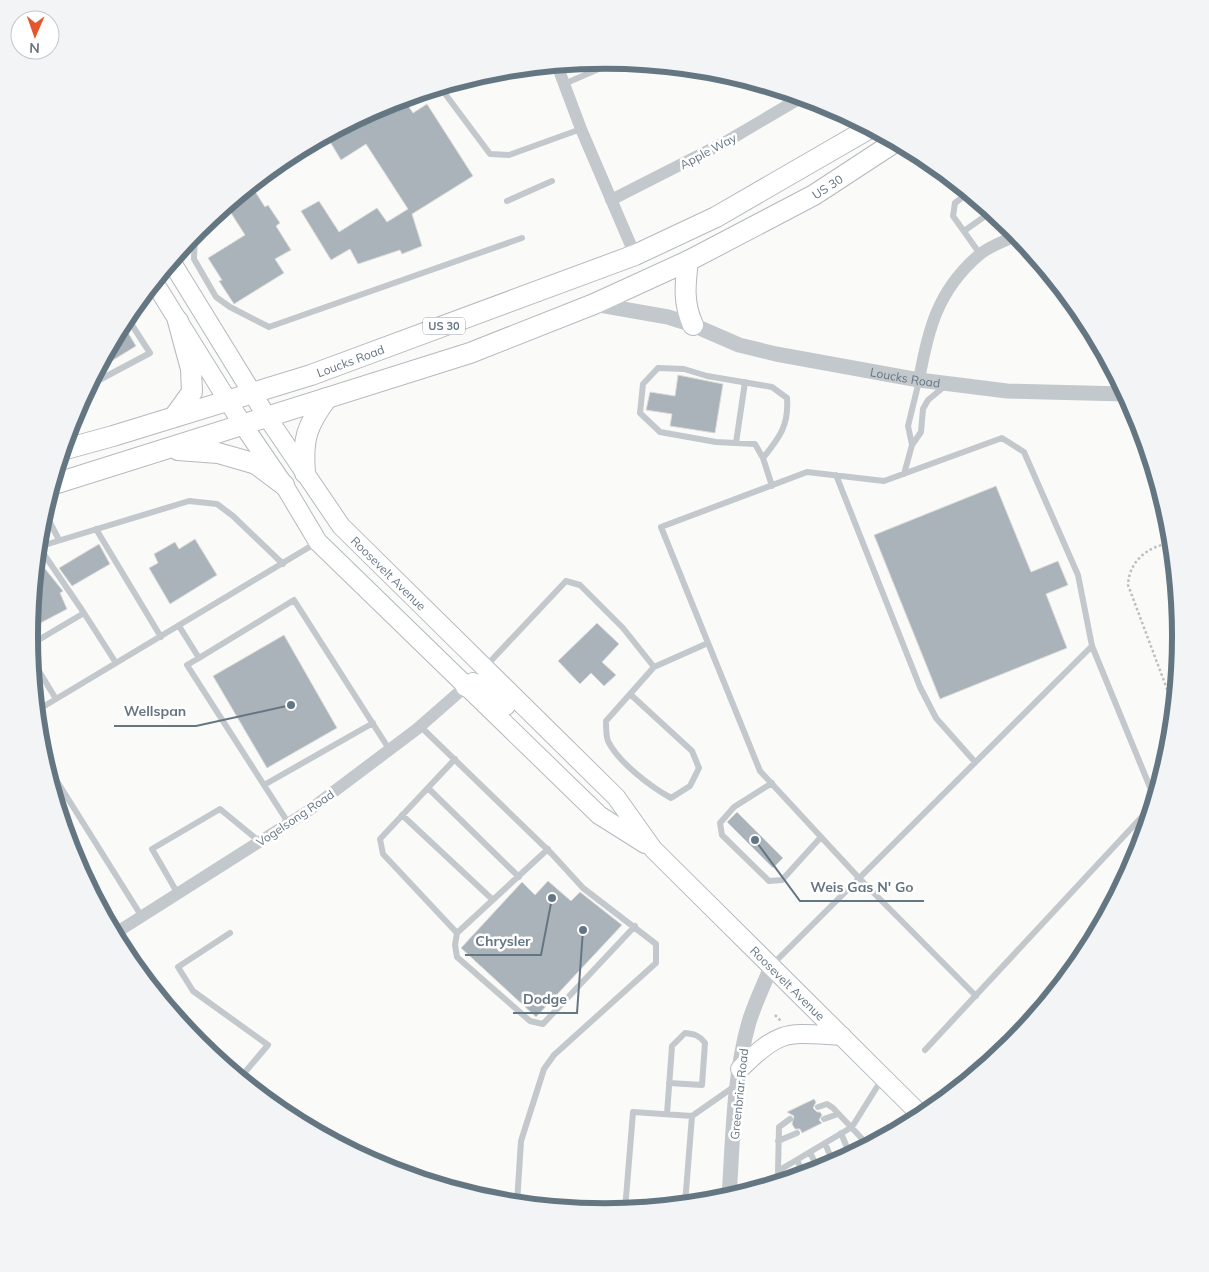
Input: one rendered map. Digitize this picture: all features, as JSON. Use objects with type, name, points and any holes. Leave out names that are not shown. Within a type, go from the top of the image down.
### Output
[{"type":"highway","name":"US 30","points":[[635,255],[716,217],[864,132]]},
{"type":"highway","name":"US 30","points":[[59,483],[470,353],[594,304],[688,261],[814,195],[889,146]]},
{"type":"highway","name":"Loucks Road","points":[[70,448],[311,375],[635,255]]},
{"type":"highway","points":[[688,261],[684,291],[687,311],[694,325]]},
{"type":"highway","points":[[174,417],[192,392],[191,369],[178,321]]},
{"type":"highway","points":[[305,473],[303,452],[307,430],[313,417],[327,398]]},
{"type":"highway","points":[[169,449],[218,453],[256,464],[284,485]]},
{"type":"main road","name":"Roosevelt Avenue","points":[[174,267],[253,394],[341,526],[616,797],[653,849],[916,1110]]},
{"type":"main road","name":"Roosevelt Avenue","points":[[158,288],[243,425],[284,485],[318,542],[465,687],[599,815],[653,849]]},
{"type":"main road","points":[[465,687],[473,682],[489,690],[570,766],[598,779]]},
{"type":"main road","points":[[739,1076],[764,1046],[784,1035],[842,1036]]},
{"type":"street","points":[[559,71],[581,129],[635,255]]},
{"type":"street","name":"Apple Way","points":[[611,200],[728,140],[794,102]]},
{"type":"street","points":[[919,380],[934,316],[948,290],[980,254],[1009,239]]},
{"type":"street","name":"Loucks Road","points":[[594,304],[668,317],[694,325],[739,345],[776,354],[919,380],[1007,391],[1117,394]]},
{"type":"street","name":"Vogelsong Road","points":[[120,930],[289,824],[420,726],[465,687]]},
{"type":"street","name":"Greenbriar Road","points":[[730,1189],[739,1076],[750,1022],[772,965]]},
{"type":"lane","points":[[564,84],[598,69]]},
{"type":"lane","points":[[444,92],[490,154],[509,155],[581,129]]},
{"type":"lane","points":[[507,201],[552,181]]},
{"type":"lane","points":[[963,197],[955,203],[953,216],[980,254]]},
{"type":"lane","points":[[964,231],[985,216]]},
{"type":"lane","points":[[193,247],[194,259],[216,297],[230,307],[269,327],[522,238]]},
{"type":"lane","points":[[98,381],[150,353],[131,324]]},
{"type":"lane","points":[[763,458],[779,439],[788,416],[787,398],[772,387],[684,369],[658,368],[643,384],[640,413],[660,432],[755,444],[763,458],[772,486]]},
{"type":"lane","points":[[912,444],[908,426],[919,380]]},
{"type":"lane","points":[[736,443],[745,382]]},
{"type":"lane","points":[[904,474],[912,444],[920,432],[923,409],[928,400],[948,383]]},
{"type":"lane","points":[[976,996],[859,878],[760,771],[661,527],[807,472],[884,481],[1002,438],[1024,452],[1078,575],[1092,646],[1150,788]]},
{"type":"lane","points":[[836,475],[920,687],[936,718],[975,762]]},
{"type":"lane","points":[[45,545],[189,502],[217,504],[233,516],[284,564]]},
{"type":"lane","points":[[49,520],[60,540]]},
{"type":"lane","points":[[96,529],[161,637]]},
{"type":"lane","points":[[42,708],[318,542]]},
{"type":"lane","points":[[43,554],[116,663]]},
{"type":"lane","points":[[485,668],[566,581],[580,586],[623,628],[654,667]]},
{"type":"lane","points":[[289,824],[187,665],[294,600],[389,750]]},
{"type":"lane","points":[[38,640],[84,613]]},
{"type":"lane","points":[[179,626],[198,658]]},
{"type":"lane","points":[[630,694],[692,751],[699,768],[690,786],[671,798],[653,788],[628,765],[608,740],[606,721],[630,694],[654,667],[708,642]]},
{"type":"lane","points":[[772,965],[1092,646]]},
{"type":"lane","points":[[39,671],[56,699]]},
{"type":"lane","points":[[264,785],[373,723]]},
{"type":"lane","points":[[420,726],[548,849],[583,888],[656,944],[656,963],[554,1055],[544,1069],[521,1141],[517,1196]]},
{"type":"lane","points":[[455,759],[380,839],[383,854],[457,933]]},
{"type":"lane","points":[[56,780],[142,916]]},
{"type":"lane","points":[[772,783],[734,807],[720,823],[722,835],[769,881],[782,880],[821,837]]},
{"type":"lane","points":[[428,788],[519,877]]},
{"type":"lane","points":[[178,894],[152,849],[220,809],[260,842]]},
{"type":"lane","points":[[402,815],[493,900]]},
{"type":"lane","points":[[925,1050],[1141,818]]},
{"type":"lane","points":[[548,849],[457,933],[455,945],[457,957],[530,1021],[543,1024],[635,926]]},
{"type":"lane","points":[[230,933],[178,967],[193,991],[268,1045],[244,1073]]},
{"type":"lane","points":[[667,1114],[669,1083],[672,1046],[685,1033],[701,1037],[705,1042],[702,1085],[669,1083]]},
{"type":"lane","points":[[626,1202],[633,1112],[692,1116],[739,1076]]},
{"type":"lane","points":[[778,1171],[852,1127],[883,1077]]},
{"type":"lane","points":[[818,1107],[827,1104],[864,1140]]},
{"type":"lane","points":[[824,1119],[838,1114]]},
{"type":"lane","points":[[686,1197],[692,1116]]},
{"type":"lane","points":[[778,1176],[779,1127],[790,1119]]},
{"type":"lane","points":[[778,1141],[797,1133]]},
{"type":"lane","points":[[841,1133],[847,1148]]},
{"type":"lane","points":[[825,1143],[830,1156]]},
{"type":"lane","points":[[810,1152],[815,1162]]},
{"type":"lane","points":[[797,1160],[801,1168]]},
{"type":"path","points":[[1164,544],[1157,546],[1139,558],[1131,567],[1128,585],[1168,693]]},
{"type":"path","points":[[775,1015],[783,1023],[787,1019]]},
{"type":"building","points":[[427,104],[473,176],[412,214],[422,246],[402,254],[400,250],[358,264],[350,249],[331,260],[301,211],[319,201],[339,232],[377,208],[387,222],[408,209],[366,144],[341,160],[329,140],[354,127],[407,105],[413,113]]},
{"type":"building","points":[[254,190],[265,207],[268,205],[280,223],[276,226],[291,250],[275,259],[284,273],[234,304],[219,281],[222,280],[208,258],[245,235],[230,211]]},
{"type":"building","points":[[126,331],[136,346],[107,364],[113,352]]},
{"type":"building","points":[[678,375],[723,384],[715,433],[670,426],[672,414],[646,410],[650,392],[675,396]]},
{"type":"building","points":[[996,486],[1031,572],[1058,561],[1068,585],[1046,594],[1067,648],[940,699],[874,535]]},
{"type":"building","points":[[195,539],[217,575],[170,604],[149,568],[158,563],[154,554],[175,542],[179,549]]},
{"type":"building","points":[[99,544],[110,564],[72,586],[59,568]]},
{"type":"building","points":[[42,565],[63,591],[60,593],[67,609],[38,624],[39,599]]},
{"type":"building","points":[[597,623],[619,644],[602,662],[616,675],[604,686],[591,673],[580,684],[558,661]]},
{"type":"building","points":[[284,635],[337,728],[267,768],[213,676]]},
{"type":"building","points":[[737,812],[783,858],[773,868],[727,822]]},
{"type":"building","points":[[548,881],[571,901],[580,892],[622,925],[536,1017],[461,948],[522,882],[535,895]]},
{"type":"building","points":[[814,1099],[816,1102],[813,1108],[822,1115],[819,1120],[822,1123],[802,1133],[800,1129],[795,1129],[792,1124],[794,1116],[787,1112]]},
{"type":"place","name":"Wellspan","points":[[291,705]]},
{"type":"place","name":"Weis Gas N' Go","points":[[755,840]]},
{"type":"place","name":"Chrysler","points":[[552,898]]},
{"type":"place","name":"Dodge","points":[[583,930]]}]
